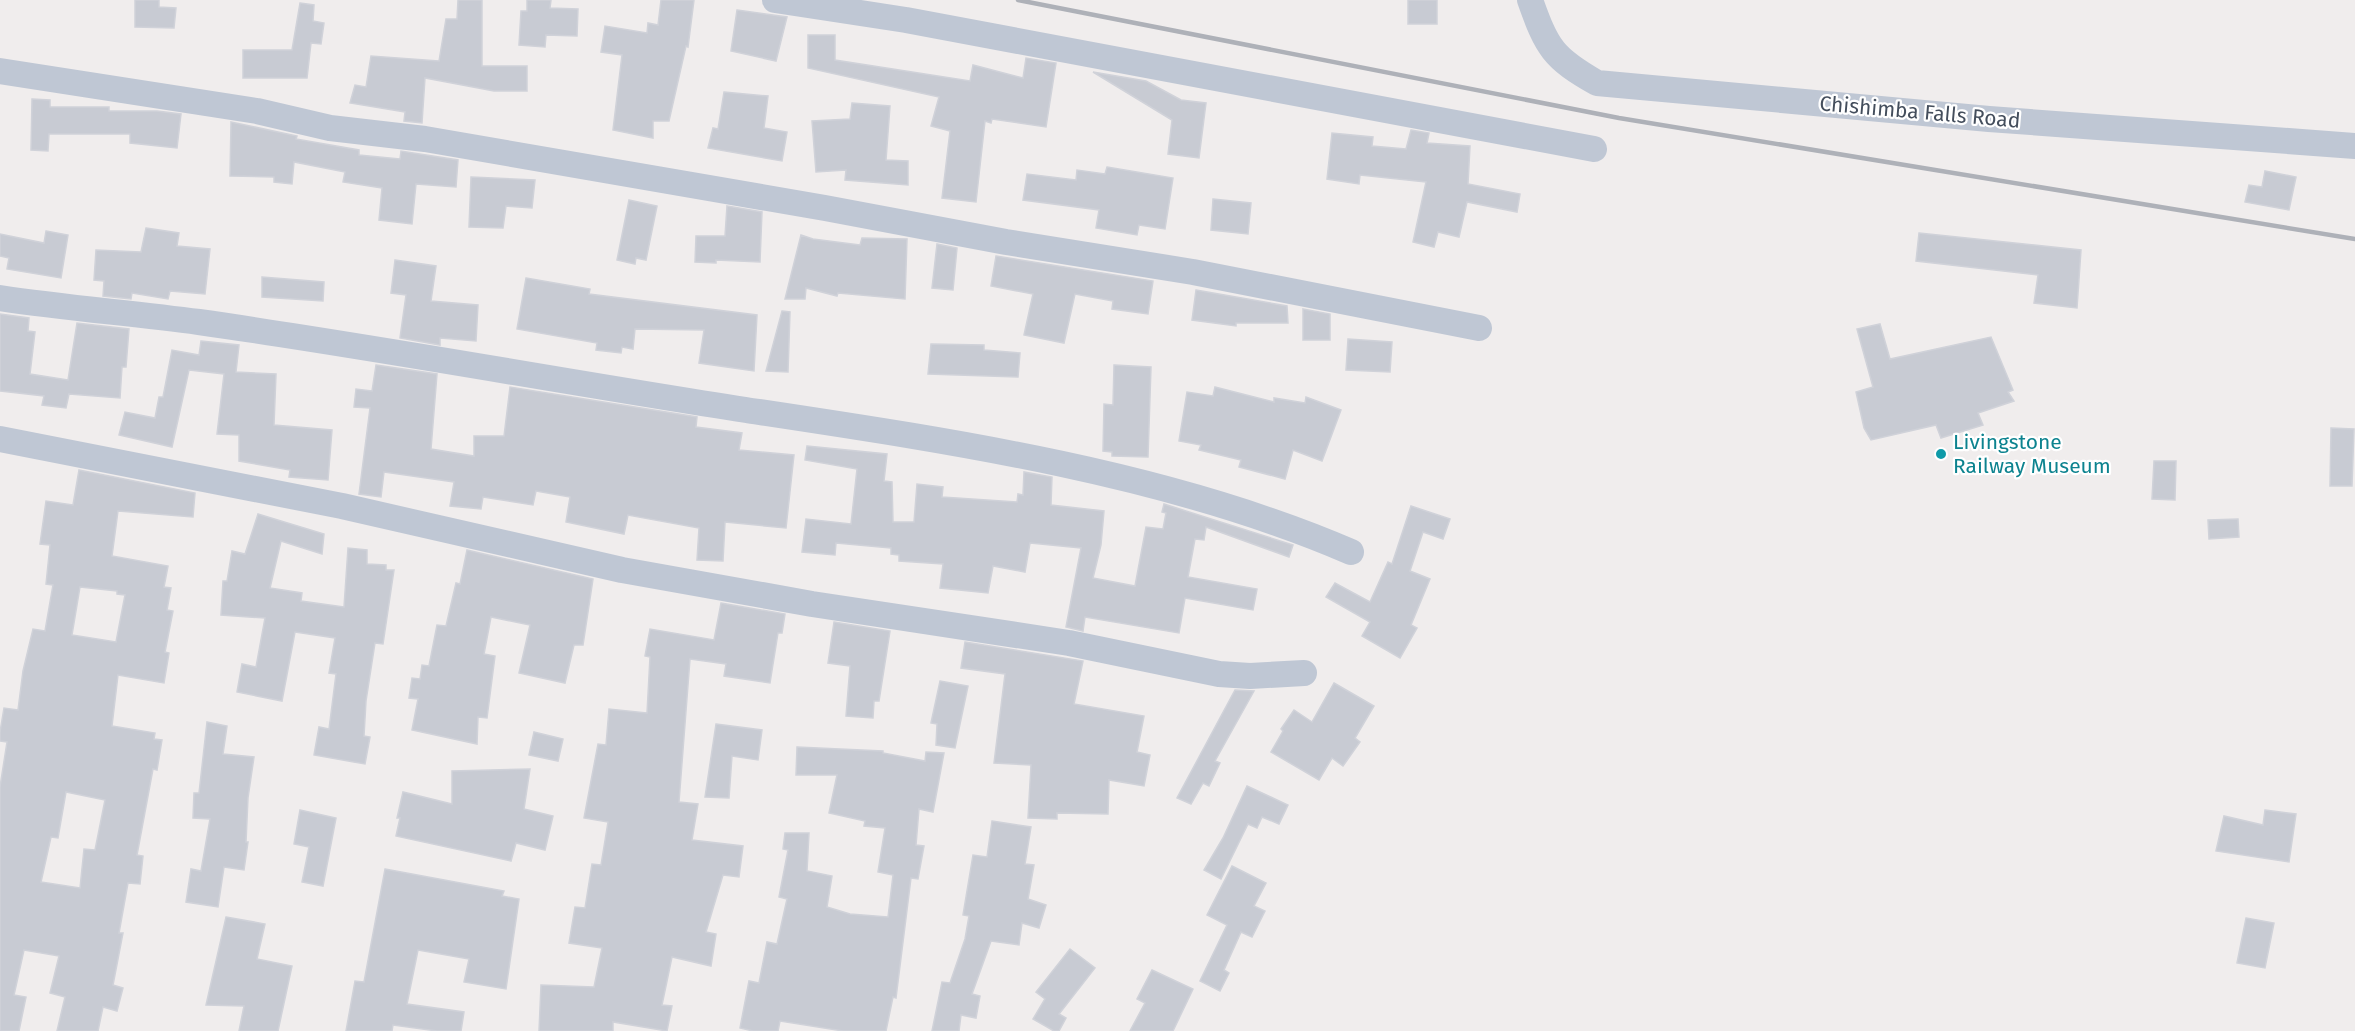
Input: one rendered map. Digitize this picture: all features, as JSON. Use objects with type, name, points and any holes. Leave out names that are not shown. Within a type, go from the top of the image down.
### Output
[{"type":"street","points":[[775,0],[906,20],[1594,149]]},
{"type":"street","name":"Chishimba Falls Road","points":[[1530,0],[1543,37],[1566,65],[1598,83],[1989,119],[2355,146]]},
{"type":"street","points":[[0,71],[257,111],[330,128],[425,139],[825,208],[1006,242],[1193,272],[1479,327]]},
{"type":"street","points":[[0,298],[75,310],[197,322],[828,422],[1041,459],[1194,498],[1316,537],[1351,552]]},
{"type":"street","points":[[0,439],[331,504],[622,570],[812,604],[1069,643],[1219,674],[1250,676],[1304,672]]},
{"type":"building","points":[[135,0],[159,0],[159,7],[176,8],[174,28],[135,27]]},
{"type":"building","points":[[458,0],[482,0],[482,66],[527,66],[527,91],[494,91],[425,78],[422,123],[404,121],[405,112],[350,103],[355,85],[366,87],[371,56],[439,61],[446,19],[457,19]]},
{"type":"building","points":[[527,0],[551,0],[550,8],[578,9],[577,36],[546,35],[545,47],[519,45],[521,11],[527,11]]},
{"type":"building","points":[[661,0],[694,0],[688,47],[686,46],[669,121],[653,121],[653,138],[613,130],[622,55],[601,52],[605,26],[647,33],[648,23],[658,25]]},
{"type":"building","points":[[1408,0],[1437,0],[1437,24],[1408,24]]},
{"type":"building","points":[[300,3],[314,5],[313,21],[324,23],[321,44],[311,43],[307,78],[243,78],[243,50],[292,50]]},
{"type":"building","points":[[737,10],[787,17],[776,61],[731,51]]},
{"type":"building","points":[[808,35],[835,35],[835,60],[970,81],[973,65],[1023,78],[1026,58],[1056,63],[1046,127],[992,119],[991,123],[985,121],[976,202],[942,198],[950,131],[931,126],[939,97],[808,68]]},
{"type":"building","points":[[1093,72],[1146,81],[1181,100],[1206,103],[1199,158],[1168,154],[1172,120]]},
{"type":"building","points":[[724,92],[768,96],[764,128],[787,132],[782,161],[708,148],[713,128],[718,129]]},
{"type":"building","points":[[32,99],[50,100],[50,107],[109,107],[109,111],[157,111],[181,114],[177,148],[130,143],[130,134],[49,134],[48,151],[31,150]]},
{"type":"building","points":[[852,103],[890,106],[886,160],[908,161],[908,185],[845,180],[846,170],[816,172],[812,121],[850,119]]},
{"type":"building","points":[[231,122],[297,136],[296,139],[359,150],[359,155],[400,159],[401,151],[458,160],[456,187],[416,184],[412,224],[379,220],[382,188],[343,182],[345,172],[294,162],[292,184],[274,182],[274,177],[230,176]]},
{"type":"building","points":[[1411,130],[1429,133],[1427,143],[1470,146],[1468,184],[1520,194],[1517,212],[1467,202],[1459,237],[1438,232],[1434,247],[1413,242],[1426,182],[1360,175],[1359,184],[1327,179],[1332,133],[1373,137],[1372,146],[1406,149]]},
{"type":"building","points":[[1107,167],[1173,178],[1165,229],[1139,225],[1137,235],[1096,228],[1099,210],[1023,200],[1027,174],[1076,180],[1077,170],[1105,174]]},
{"type":"building","points":[[2265,171],[2296,177],[2289,210],[2245,202],[2249,185],[2262,187]]},
{"type":"building","points":[[471,177],[535,180],[532,208],[506,206],[503,228],[469,227]]},
{"type":"building","points":[[1213,199],[1251,203],[1248,234],[1211,230]]},
{"type":"building","points":[[629,200],[657,206],[646,260],[636,258],[635,264],[617,260]]},
{"type":"building","points":[[727,206],[762,212],[760,262],[716,260],[716,263],[695,262],[696,236],[725,236]]},
{"type":"building","points":[[146,228],[179,233],[177,246],[210,249],[205,294],[170,291],[168,299],[132,293],[131,299],[103,296],[104,281],[94,280],[96,250],[141,252]]},
{"type":"building","points":[[46,231],[68,235],[61,278],[7,269],[9,258],[0,256],[0,234],[44,243]]},
{"type":"building","points":[[1919,233],[2081,250],[2077,308],[2034,303],[2038,275],[1916,261]]},
{"type":"building","points":[[801,235],[813,239],[860,245],[862,238],[907,239],[905,299],[838,293],[837,296],[806,288],[805,299],[785,299]]},
{"type":"building","points":[[937,244],[957,248],[953,290],[932,288]]},
{"type":"building","points":[[996,256],[1153,281],[1148,314],[1112,309],[1113,301],[1075,294],[1064,343],[1024,335],[1033,294],[991,286]]},
{"type":"building","points":[[395,260],[436,266],[431,301],[478,305],[476,341],[440,338],[440,345],[400,338],[406,295],[391,293]]},
{"type":"building","points":[[262,277],[324,282],[323,301],[262,297]]},
{"type":"building","points":[[526,278],[590,289],[589,294],[757,315],[754,371],[699,363],[704,330],[635,329],[633,349],[622,347],[621,353],[596,350],[597,343],[517,329]]},
{"type":"building","points":[[1196,290],[1287,306],[1288,323],[1236,323],[1236,326],[1192,320]]},
{"type":"building","points":[[1303,309],[1330,314],[1330,340],[1303,340]]},
{"type":"building","points":[[782,311],[790,312],[788,372],[766,371]]},
{"type":"building","points":[[0,314],[29,318],[28,331],[35,332],[30,374],[68,380],[77,323],[129,329],[126,367],[122,367],[120,398],[69,394],[66,408],[42,405],[44,396],[0,391]]},
{"type":"building","points":[[1880,324],[1890,359],[1991,337],[2013,390],[2008,392],[2014,401],[1978,413],[1983,425],[1941,438],[1936,425],[1871,440],[1864,428],[1856,392],[1873,387],[1857,329]]},
{"type":"building","points":[[1348,339],[1392,342],[1390,372],[1346,370]]},
{"type":"building","points":[[201,341],[239,345],[236,372],[276,374],[274,425],[332,430],[328,480],[289,477],[290,470],[239,461],[239,435],[217,434],[224,374],[189,370],[172,447],[119,435],[125,412],[155,418],[159,397],[163,397],[172,350],[199,355]]},
{"type":"building","points":[[931,344],[984,345],[984,350],[1020,353],[1018,377],[928,374]]},
{"type":"building","points":[[376,365],[437,374],[431,449],[474,456],[474,436],[504,436],[510,387],[697,417],[696,427],[742,433],[739,450],[794,455],[786,528],[725,522],[723,561],[697,560],[699,528],[628,515],[624,534],[566,522],[570,497],[536,491],[533,505],[483,497],[481,509],[450,506],[454,482],[384,472],[381,497],[359,494],[370,408],[354,407],[356,389],[372,391]]},
{"type":"building","points":[[1114,365],[1151,367],[1148,457],[1112,456],[1112,452],[1103,451],[1104,404],[1113,405]]},
{"type":"building","points":[[1215,387],[1274,402],[1274,398],[1305,403],[1306,397],[1341,410],[1322,461],[1293,450],[1285,479],[1239,467],[1241,460],[1199,450],[1201,445],[1179,441],[1187,392],[1213,396]]},
{"type":"building","points":[[2331,428],[2354,429],[2352,486],[2330,486]]},
{"type":"building","points":[[807,446],[887,454],[884,481],[892,482],[893,522],[914,522],[917,484],[943,487],[942,497],[1017,502],[1018,494],[1023,495],[1024,472],[1052,477],[1051,505],[1104,511],[1101,545],[1093,578],[1135,586],[1146,527],[1163,529],[1166,513],[1162,512],[1164,504],[1293,545],[1289,557],[1206,527],[1204,540],[1195,539],[1188,577],[1257,589],[1253,610],[1185,598],[1179,633],[1085,617],[1083,631],[1066,627],[1081,548],[1030,543],[1025,572],[993,566],[988,593],[940,588],[943,564],[899,561],[899,555],[891,554],[891,548],[836,543],[835,555],[802,552],[806,519],[851,524],[857,469],[805,460]]},
{"type":"building","points":[[2154,461],[2176,461],[2175,500],[2152,499]]},
{"type":"building","points":[[79,470],[195,493],[193,517],[118,511],[112,556],[168,566],[164,587],[171,588],[167,610],[173,611],[165,652],[169,653],[164,683],[118,675],[112,726],[155,733],[154,739],[162,740],[157,770],[153,769],[137,855],[143,856],[140,884],[128,883],[119,933],[123,933],[113,985],[123,988],[117,1011],[103,1007],[98,1031],[57,1031],[65,997],[50,993],[59,956],[24,950],[14,995],[26,997],[19,1031],[0,1031],[0,787],[7,742],[0,741],[0,732],[4,708],[18,710],[23,671],[33,629],[45,631],[53,585],[46,584],[50,545],[40,544],[46,501],[73,505]],"holes":[[[80,587],[117,591],[117,594],[125,595],[116,642],[72,635]],[[66,792],[105,800],[95,850],[84,849],[80,888],[41,882],[51,837],[58,838]]]},
{"type":"building","points":[[1411,506],[1450,519],[1443,539],[1423,532],[1410,571],[1430,579],[1411,625],[1417,628],[1400,658],[1362,636],[1370,622],[1326,597],[1335,583],[1370,602],[1388,562],[1392,564]]},
{"type":"building","points":[[258,514],[324,534],[322,554],[281,541],[270,588],[302,593],[301,601],[344,607],[348,548],[367,550],[367,564],[386,565],[386,570],[394,570],[383,644],[375,643],[366,701],[364,736],[370,737],[365,764],[314,755],[319,727],[329,729],[336,674],[329,673],[335,638],[295,632],[282,701],[237,692],[242,664],[256,667],[265,618],[221,615],[223,581],[227,581],[232,551],[245,554]]},
{"type":"building","points":[[2238,519],[2239,537],[2209,539],[2208,520]]},
{"type":"building","points":[[467,550],[593,579],[583,645],[574,645],[565,683],[519,673],[530,625],[491,617],[484,654],[495,656],[487,718],[478,717],[477,744],[412,730],[418,699],[409,698],[412,678],[420,679],[422,665],[429,666],[437,625],[446,626],[456,583],[460,584]]},
{"type":"building","points":[[721,603],[785,614],[782,633],[778,633],[770,683],[724,676],[726,664],[690,659],[679,802],[698,804],[692,840],[743,846],[739,877],[723,875],[706,932],[716,934],[711,966],[672,957],[662,1005],[672,1006],[667,1031],[613,1022],[613,1031],[539,1031],[541,985],[594,987],[602,948],[569,943],[575,907],[585,908],[592,864],[601,865],[608,822],[584,818],[598,744],[606,745],[609,709],[647,713],[650,657],[645,656],[650,629],[714,640]]},
{"type":"building","points":[[834,622],[890,631],[879,701],[874,701],[873,718],[846,716],[850,666],[828,663]]},
{"type":"building","points":[[965,642],[1083,661],[1074,704],[1144,716],[1137,752],[1150,755],[1144,786],[1109,780],[1108,814],[1057,813],[1057,819],[1028,818],[1031,765],[994,763],[1005,674],[961,668]]},
{"type":"building","points":[[940,681],[968,686],[955,748],[936,745],[937,724],[931,723]]},
{"type":"building","points":[[1334,683],[1374,706],[1355,738],[1360,742],[1343,766],[1332,758],[1319,780],[1271,752],[1283,731],[1281,729],[1294,710],[1312,722]]},
{"type":"building","points":[[1235,690],[1254,691],[1215,761],[1220,763],[1209,786],[1203,783],[1191,804],[1177,798]]},
{"type":"building","points":[[207,722],[227,726],[223,754],[254,757],[248,798],[246,842],[248,842],[244,870],[224,867],[218,907],[186,902],[191,869],[201,871],[210,819],[193,818],[194,793],[199,793]]},
{"type":"building","points":[[716,724],[762,730],[758,760],[732,756],[729,798],[705,797]]},
{"type":"building","points":[[534,732],[563,739],[558,761],[529,755]]},
{"type":"building","points":[[797,747],[883,751],[883,753],[925,761],[926,752],[944,753],[933,812],[919,809],[916,845],[924,846],[918,879],[911,878],[896,998],[893,997],[886,1031],[843,1031],[780,1021],[778,1031],[753,1031],[740,1028],[749,981],[759,983],[767,942],[777,944],[787,899],[779,897],[788,850],[783,849],[785,833],[809,833],[807,871],[832,876],[827,907],[850,914],[888,917],[893,875],[878,872],[885,828],[864,826],[865,821],[829,813],[837,775],[796,775]]},
{"type":"building","points":[[530,769],[524,809],[553,816],[545,850],[516,843],[511,861],[396,836],[400,818],[397,818],[403,792],[452,804],[452,771]]},
{"type":"building","points":[[1247,786],[1288,805],[1279,824],[1262,817],[1257,828],[1248,824],[1221,879],[1204,870],[1223,838]]},
{"type":"building","points":[[300,810],[336,818],[323,886],[302,882],[309,847],[294,844]]},
{"type":"building","points":[[2265,810],[2296,814],[2289,862],[2216,851],[2224,816],[2263,825]]},
{"type":"building","points":[[992,821],[1031,827],[1025,864],[1034,865],[1028,899],[1046,905],[1039,928],[1022,923],[1019,945],[991,941],[972,994],[980,996],[976,1018],[961,1015],[959,1031],[932,1031],[942,982],[950,983],[965,939],[969,916],[963,915],[973,855],[987,857]]},
{"type":"building","points":[[1232,866],[1266,883],[1254,906],[1265,911],[1252,937],[1241,932],[1224,970],[1229,973],[1220,991],[1200,981],[1227,925],[1207,915]]},
{"type":"building","points":[[385,869],[504,891],[502,896],[519,899],[506,989],[464,982],[469,959],[418,950],[407,1004],[464,1012],[461,1031],[437,1031],[393,1025],[392,1031],[346,1031],[355,981],[364,982]]},
{"type":"building","points":[[226,917],[265,924],[257,959],[292,966],[278,1031],[239,1031],[244,1006],[206,1005]]},
{"type":"building","points":[[2246,918],[2274,923],[2265,968],[2237,963]]},
{"type":"building","points":[[1070,949],[1095,968],[1059,1014],[1066,1018],[1059,1031],[1054,1031],[1033,1019],[1045,999],[1036,992]]},
{"type":"building","points":[[1152,970],[1193,989],[1173,1031],[1130,1031],[1145,1003],[1137,999]]},
{"type":"railway","points":[[1018,0],[1619,118],[2355,239]]},
{"type":"place","name":"Livingstone Railway Museum","points":[[1941,454]]}]
